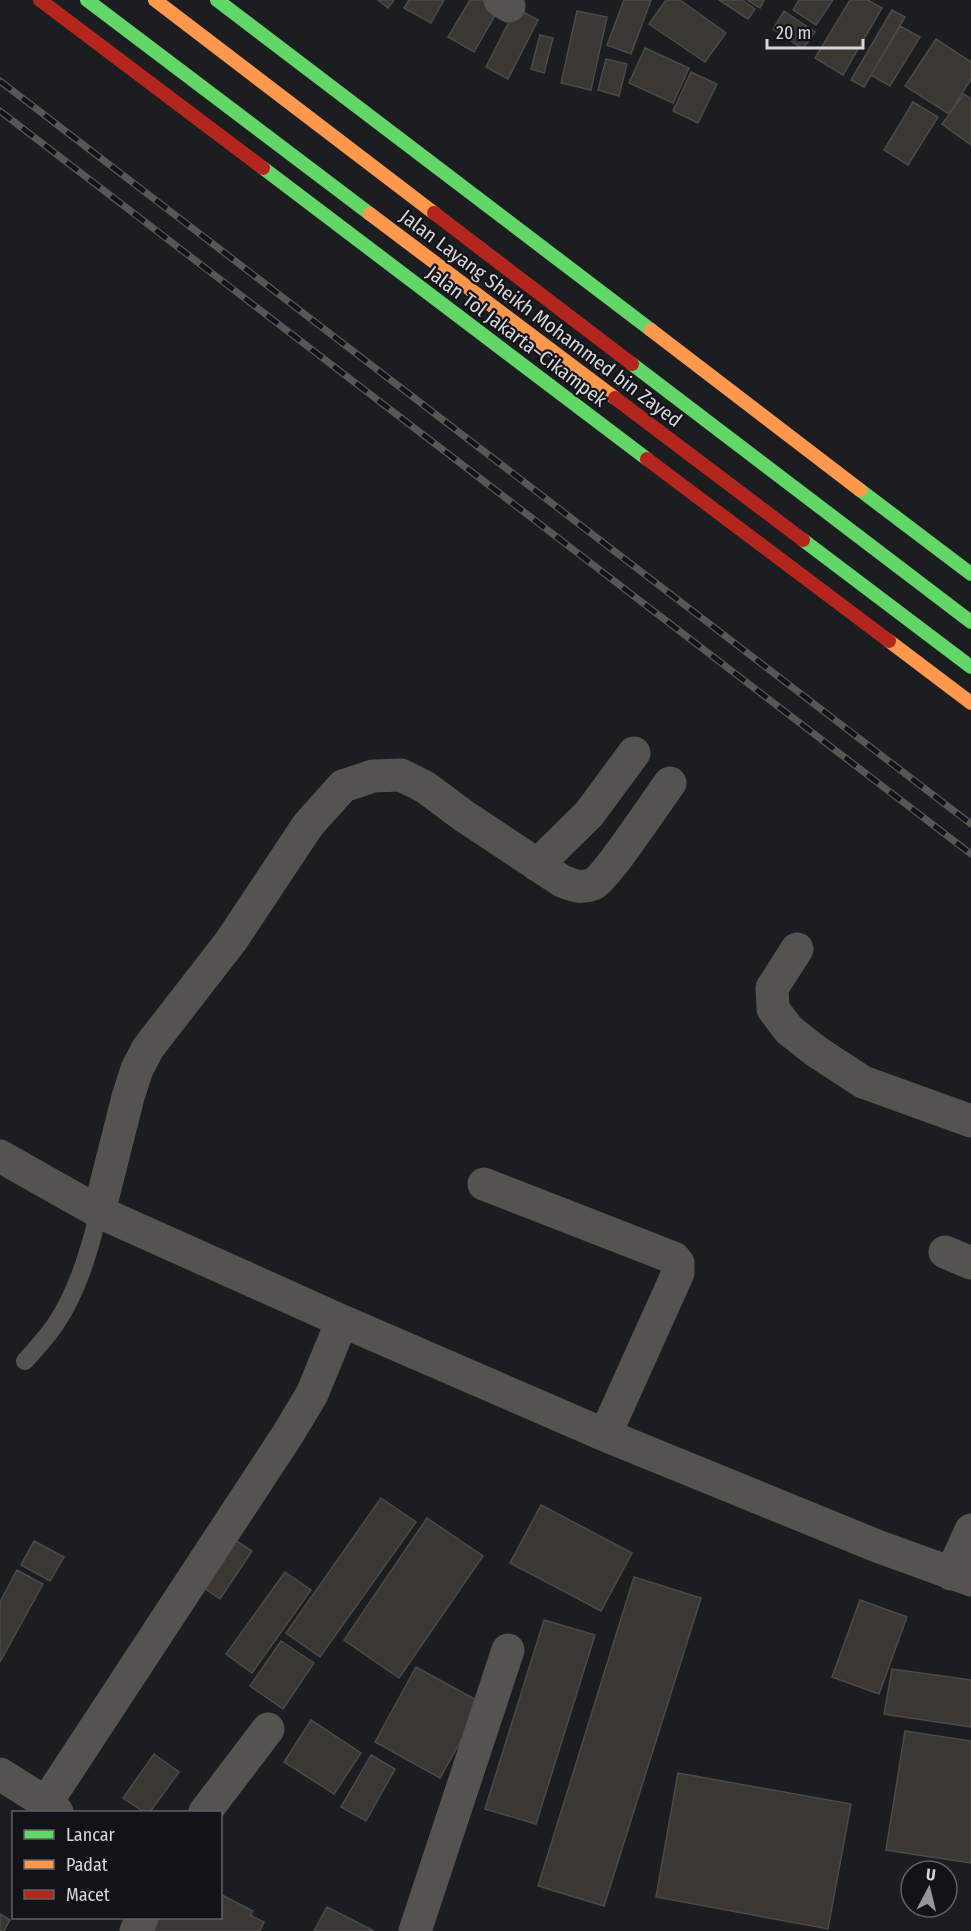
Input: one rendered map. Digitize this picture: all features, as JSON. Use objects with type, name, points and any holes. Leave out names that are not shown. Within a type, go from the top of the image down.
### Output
[{"type":"highway","name":"Jalan Tol Jakarta–Cikampek","points":[[40,0],[971,703]]},
{"type":"highway","name":"Jalan Layang Sheikh Mohammed bin Zayed","points":[[87,0],[971,667]]},
{"type":"highway","name":"Jalan Layang Sheikh Mohammed bin Zayed","points":[[155,0],[971,622]]},
{"type":"highway","points":[[217,0],[971,574]]},
{"type":"street","points":[[537,865],[589,814],[634,753]]},
{"type":"street","points":[[99,1212],[128,1097],[137,1069],[148,1048],[231,941],[308,825],[343,786],[373,776],[401,775],[425,787],[464,816],[562,881],[579,887],[594,883],[608,868],[670,783]]},
{"type":"street","points":[[797,949],[772,988],[773,1009],[789,1030],[816,1052],[864,1082],[971,1121]]},
{"type":"street","points":[[0,1156],[99,1212],[342,1321],[605,1435],[877,1546],[961,1577],[971,1530]]},
{"type":"street","points":[[484,1184],[674,1258],[678,1263],[678,1273],[605,1435]]},
{"type":"street","points":[[0,1774],[52,1808],[312,1394],[342,1321]]},
{"type":"street","points":[[415,1931],[508,1650]]},
{"type":"street","points":[[206,1811],[268,1729]]},
{"type":"lane","points":[[439,266],[464,236]]},
{"type":"lane","points":[[25,1361],[55,1326],[72,1295],[88,1257],[99,1212]]},
{"type":"building","points":[[378,0],[394,0],[388,8]]},
{"type":"building","points":[[409,0],[444,0],[431,23],[404,8]]},
{"type":"building","points":[[470,0],[492,0],[501,5],[474,52],[448,37]]},
{"type":"building","points":[[624,0],[651,0],[631,54],[607,45]]},
{"type":"building","points":[[666,0],[680,0],[726,33],[705,62],[649,24]]},
{"type":"building","points":[[719,0],[742,0],[755,9],[748,19]]},
{"type":"building","points":[[747,0],[764,0],[760,8]]},
{"type":"building","points":[[799,0],[833,0],[816,25],[793,10]]},
{"type":"building","points":[[850,0],[868,0],[882,8],[843,75],[815,58]]},
{"type":"building","points":[[516,8],[538,20],[508,79],[486,67]]},
{"type":"building","points":[[892,10],[905,17],[864,87],[851,80]]},
{"type":"building","points":[[577,11],[607,17],[591,90],[561,83]]},
{"type":"building","points":[[784,11],[815,32],[803,49],[773,29]]},
{"type":"building","points":[[900,26],[920,37],[890,86],[871,75]]},
{"type":"building","points":[[540,35],[553,38],[544,73],[531,69]]},
{"type":"building","points":[[936,39],[971,62],[971,79],[949,114],[905,86]]},
{"type":"building","points":[[645,48],[689,68],[673,103],[629,83]]},
{"type":"building","points":[[606,59],[627,64],[619,96],[598,90]]},
{"type":"building","points":[[691,72],[717,84],[698,123],[673,111]]},
{"type":"building","points":[[964,94],[971,99],[971,145],[942,124]]},
{"type":"building","points":[[913,102],[938,117],[908,165],[884,150]]},
{"type":"building","points":[[381,1498],[416,1522],[320,1657],[286,1633]]},
{"type":"building","points":[[541,1505],[632,1553],[601,1611],[510,1563]]},
{"type":"building","points":[[427,1518],[483,1556],[399,1678],[344,1640]]},
{"type":"building","points":[[227,1535],[252,1551],[220,1599],[195,1582]]},
{"type":"building","points":[[34,1541],[64,1557],[50,1581],[21,1565]]},
{"type":"building","points":[[17,1570],[43,1584],[0,1662],[0,1602]]},
{"type":"building","points":[[285,1572],[311,1590],[252,1673],[226,1654]]},
{"type":"building","points":[[634,1577],[701,1598],[604,1906],[538,1886]]},
{"type":"building","points":[[860,1600],[907,1617],[879,1694],[832,1677]]},
{"type":"building","points":[[544,1620],[595,1635],[536,1824],[485,1809]]},
{"type":"building","points":[[281,1641],[314,1663],[283,1709],[250,1686]]},
{"type":"building","points":[[416,1667],[482,1703],[440,1778],[375,1742]]},
{"type":"building","points":[[892,1669],[971,1680],[971,1727],[884,1714]]},
{"type":"building","points":[[311,1720],[361,1753],[334,1794],[284,1762]]},
{"type":"building","points":[[905,1731],[971,1741],[971,1863],[959,1861],[959,1859],[886,1850]]},
{"type":"building","points":[[154,1754],[179,1772],[151,1811],[142,1811],[123,1798]]},
{"type":"building","points":[[371,1755],[395,1769],[366,1821],[341,1807]]},
{"type":"building","points":[[678,1773],[851,1804],[828,1929],[656,1897]]},
{"type":"building","points":[[222,1895],[253,1911],[250,1915],[264,1922],[260,1931],[143,1931],[149,1919],[222,1919]]},
{"type":"building","points":[[327,1907],[374,1931],[314,1931]]},
{"type":"building","points":[[0,1914],[10,1920],[4,1931],[0,1931]]},
{"type":"railway","points":[[0,81],[971,824]]},
{"type":"railway","points":[[0,111],[971,854]]},
{"type":"traffic: fast","points":[[87,0],[370,214]]},
{"type":"traffic: fast","points":[[217,0],[651,330]]},
{"type":"traffic: fast","points":[[263,168],[647,459]]},
{"type":"traffic: fast","points":[[632,364],[971,622]]},
{"type":"traffic: fast","points":[[860,490],[971,574]]},
{"type":"traffic: fast","points":[[803,540],[971,667]]},
{"type":"traffic: slow","points":[[155,0],[434,213]]},
{"type":"traffic: slow","points":[[370,214],[615,398]]},
{"type":"traffic: slow","points":[[651,330],[860,490]]},
{"type":"traffic: slow","points":[[889,641],[971,703]]},
{"type":"traffic: jam","points":[[40,0],[263,168]]},
{"type":"traffic: jam","points":[[434,213],[632,364]]},
{"type":"traffic: jam","points":[[615,398],[803,540]]},
{"type":"traffic: jam","points":[[647,459],[889,641]]}]
